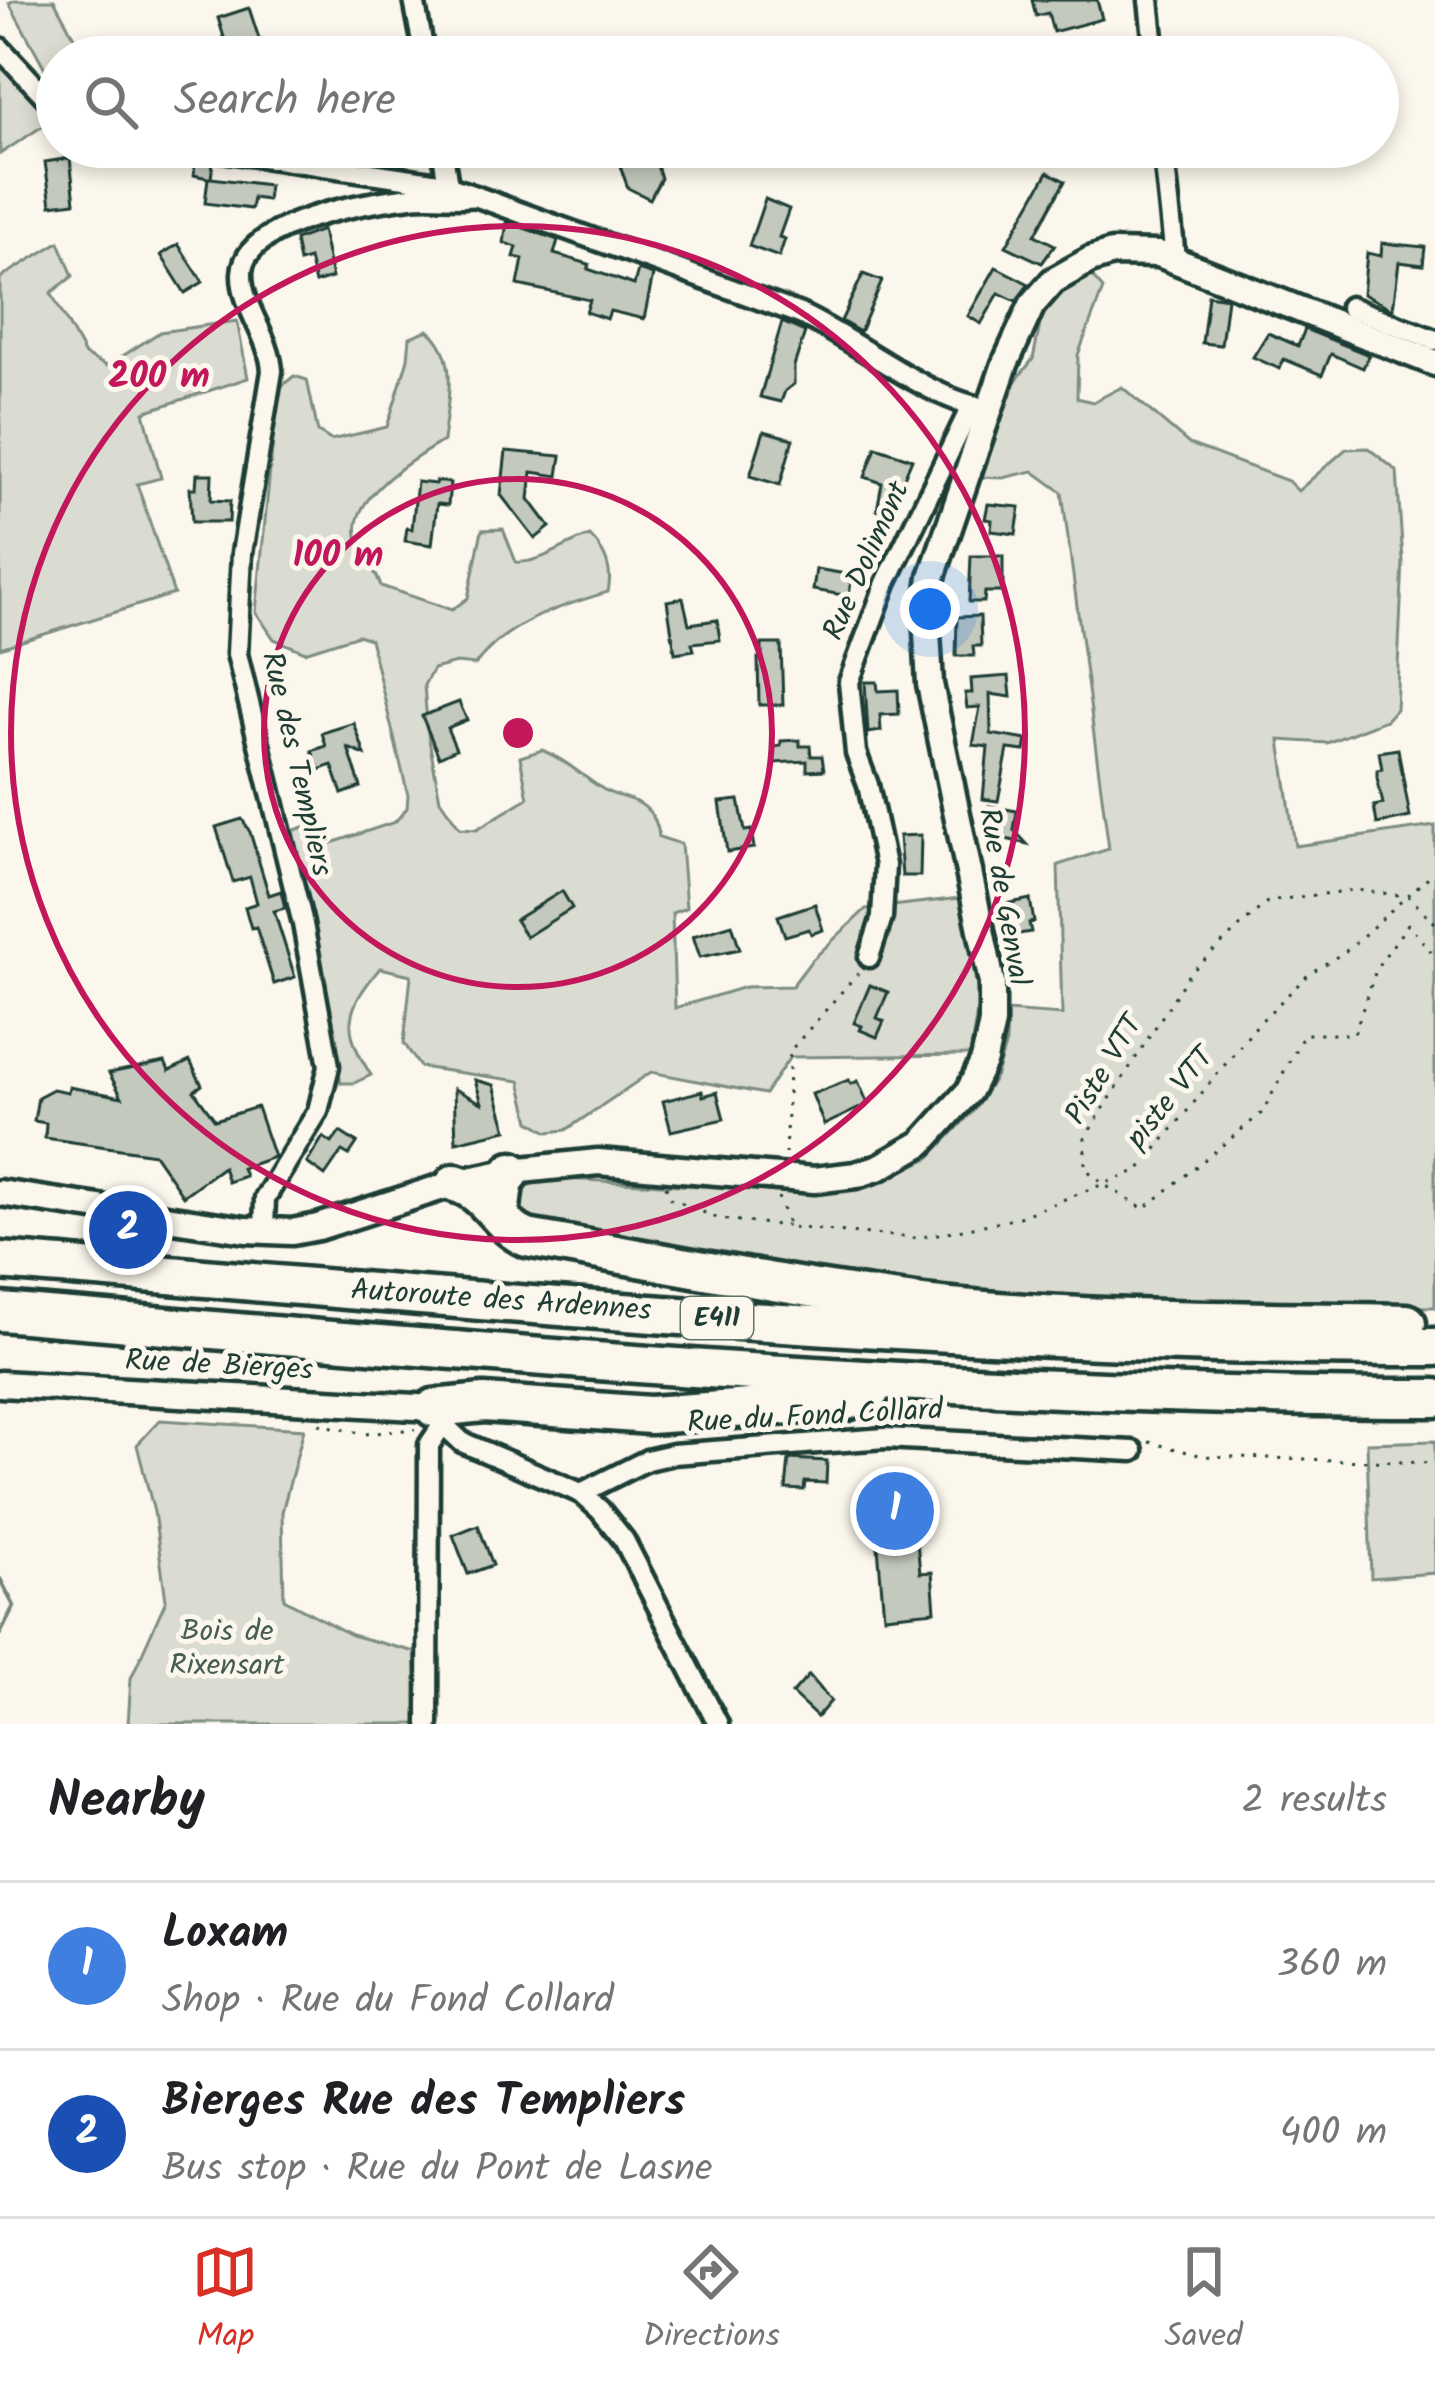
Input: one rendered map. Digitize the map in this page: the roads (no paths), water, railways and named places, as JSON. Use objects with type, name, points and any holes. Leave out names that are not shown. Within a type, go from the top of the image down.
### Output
[{"type":"highway","points":[[500,1216],[504,1184],[512,1171]]},
{"type":"highway","points":[[455,1183],[483,1196],[507,1228],[527,1238],[790,1287],[1081,1316],[1435,1324]]},
{"type":"highway","name":"Autoroute des Ardennes","points":[[0,1261],[887,1331],[1131,1342],[1435,1347]]},
{"type":"highway","name":"Autoroute des Ardennes","points":[[0,1312],[891,1382],[1302,1398],[1435,1398]]},
{"type":"highway","points":[[439,1416],[484,1403],[650,1415],[710,1412],[847,1401],[891,1382]]},
{"type":"street","points":[[414,0],[421,36]]},
{"type":"street","points":[[1149,0],[1153,36]]},
{"type":"street","points":[[0,48],[36,87]]},
{"type":"street","name":"Rue des Templiers","points":[[334,168],[448,185],[800,314],[980,407]]},
{"type":"street","points":[[445,168],[448,185]]},
{"type":"street","points":[[1165,168],[1175,258]]},
{"type":"street","name":"Rue des Templiers","points":[[264,1231],[265,1198],[318,1111],[329,1066],[303,924],[237,654],[242,553],[272,370],[242,270],[260,242],[302,221],[411,196],[476,196]]},
{"type":"street","points":[[980,407],[1017,331],[1052,281],[1112,253],[1175,258],[1435,362]]},
{"type":"street","points":[[1350,307],[1435,340]]},
{"type":"street","name":"Rue Dolimont","points":[[869,957],[882,916],[885,865],[853,738],[849,682],[886,583],[980,407]]},
{"type":"street","name":"Rue de Genval","points":[[0,1192],[264,1231],[317,1227],[455,1183],[512,1171],[598,1162],[814,1180],[856,1175],[922,1144],[954,1113],[979,1075],[990,1042],[992,983],[926,645],[932,578],[980,407]]},
{"type":"street","name":"Rue de Bierges","points":[[0,1384],[439,1416]]},
{"type":"street","points":[[428,1724],[429,1445],[439,1416],[462,1442],[581,1492],[624,1540],[718,1724]]},
{"type":"street","name":"Rue du Fond Collard","points":[[581,1492],[646,1460],[673,1454],[857,1439],[1136,1445]]},
{"type":"waterway","points":[[0,1579],[14,1606],[0,1634]]},
{"type":"place","name":"Bierges Rue des Templiers","points":[[128,1230]]},
{"type":"place","name":"Loxam","points":[[895,1511]]},
{"type":"park label","name":"Bois de Rixensart","points":[[227,1649]]}]
